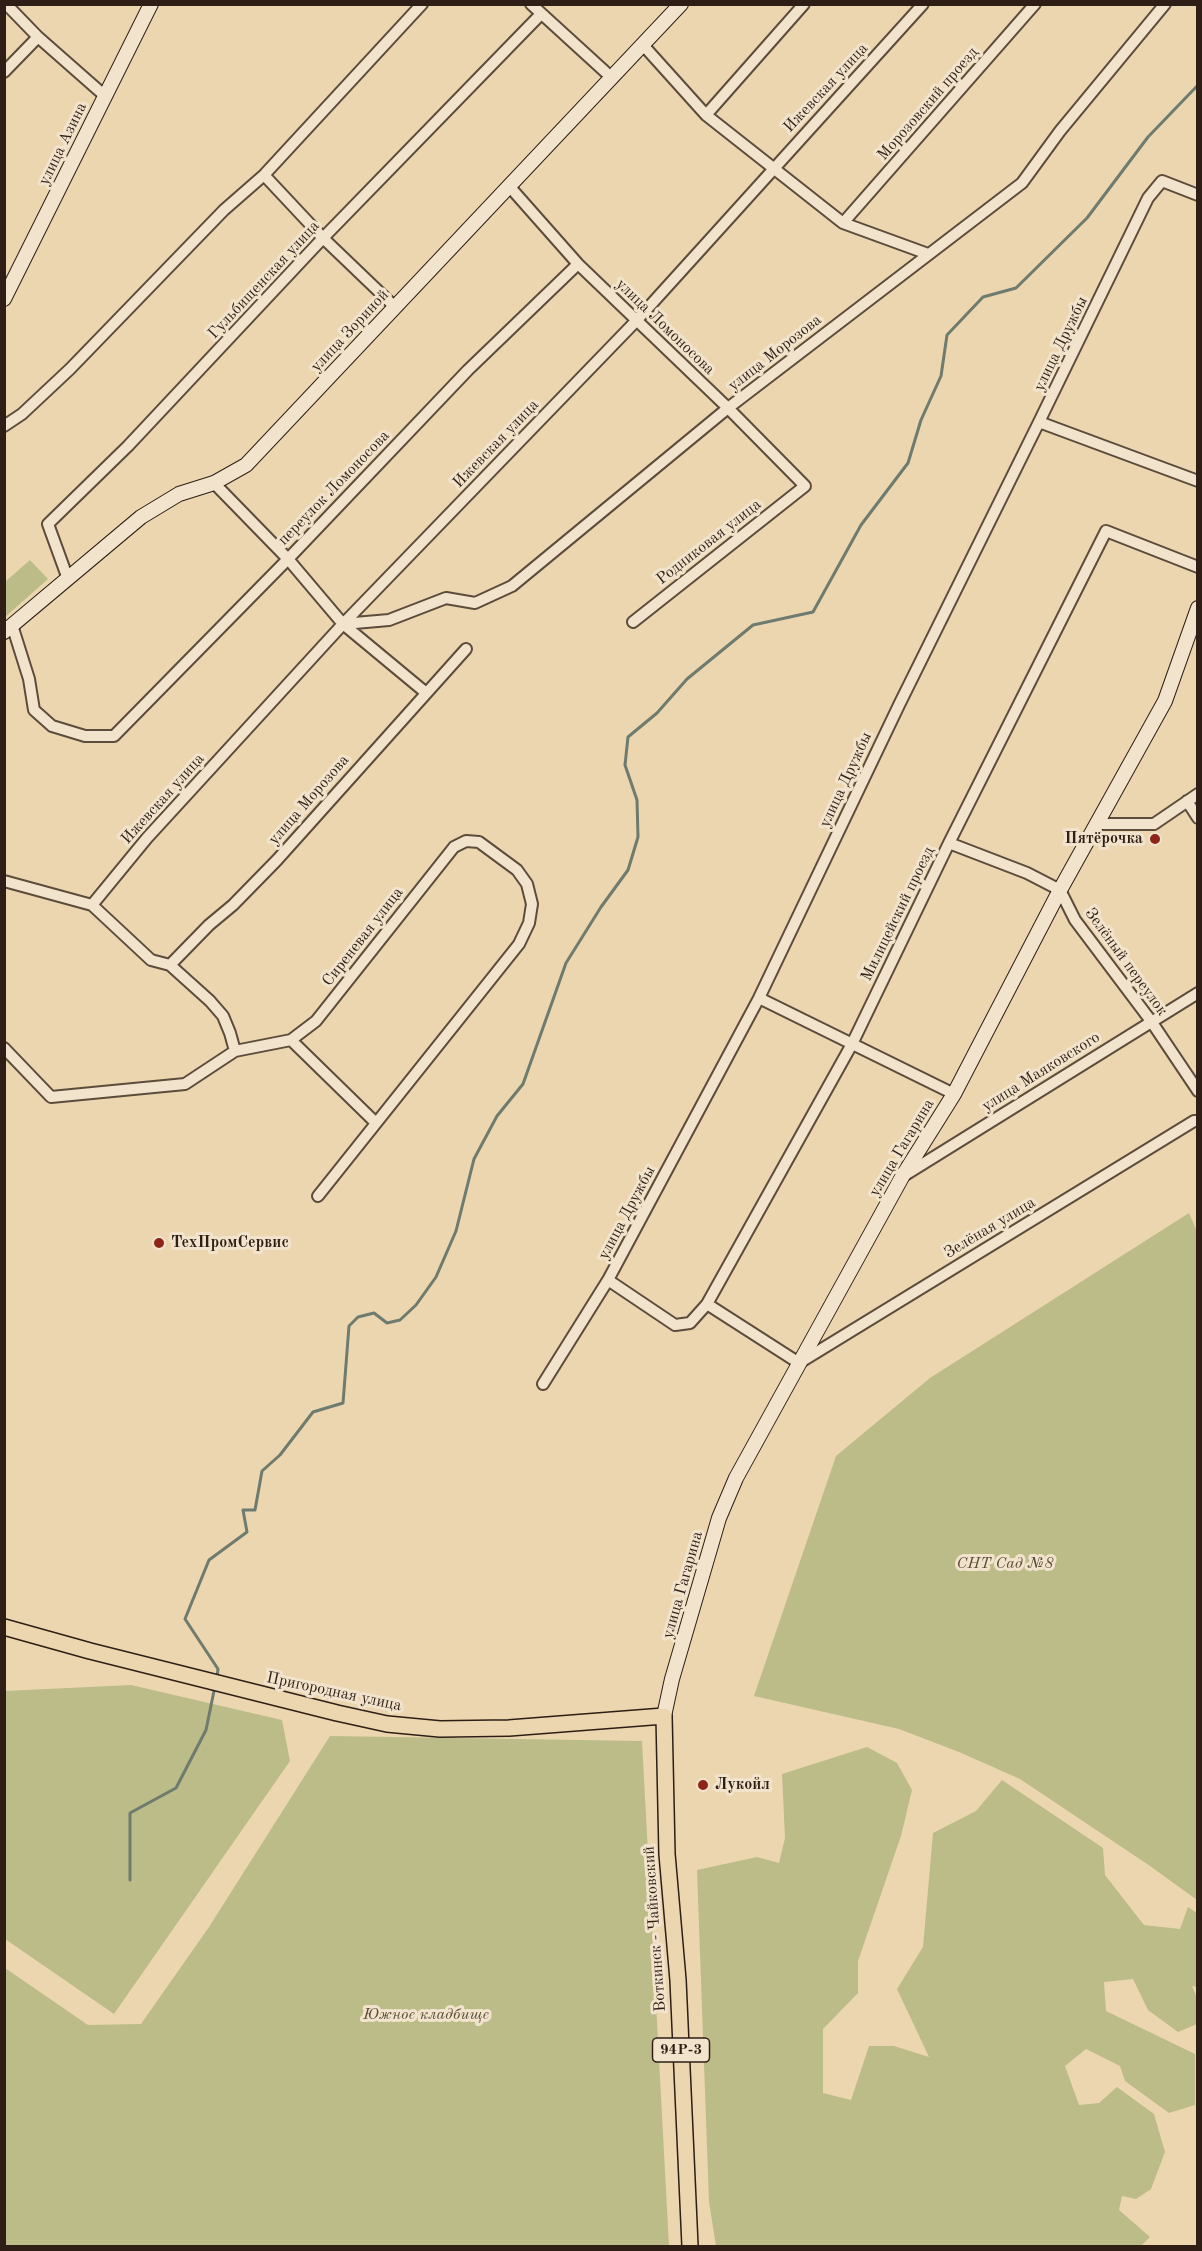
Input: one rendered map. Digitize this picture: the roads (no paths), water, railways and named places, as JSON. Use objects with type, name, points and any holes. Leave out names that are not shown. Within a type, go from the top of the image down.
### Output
[{"type":"main road","name":"улица Азина","points":[[4,299],[8,281],[151,4]]},
{"type":"main road","name":"улица Зориной","points":[[8,629],[141,517],[179,494],[214,483],[246,465],[681,4]]},
{"type":"main road","name":"улица Гагарина","points":[[664,1716],[672,1679],[718,1518],[736,1478],[902,1177],[954,1094],[1060,890],[1165,701],[1197,608]]},
{"type":"main road","name":"Пригородная улица","points":[[4,1627],[112,1657],[387,1724],[440,1729],[509,1728],[664,1716]]},
{"type":"main road","name":"Воткинск - Чайковский","points":[[664,1716],[667,1854],[678,1980],[690,2247]]},
{"type":"street","points":[[6,4],[38,37],[105,96]]},
{"type":"street","points":[[4,426],[22,414],[70,369],[224,210],[264,176],[422,4]]},
{"type":"street","points":[[531,4],[612,78]]},
{"type":"street","points":[[706,115],[804,4]]},
{"type":"street","name":"Ижевская улица","points":[[92,905],[147,838],[343,624],[637,320],[923,4]]},
{"type":"street","name":"Морозовский проезд","points":[[843,223],[1035,4]]},
{"type":"street","name":"улица Морозова","points":[[343,624],[389,620],[446,598],[475,603],[512,586],[728,408],[1022,183],[1060,131],[1165,4]]},
{"type":"street","name":"Гульбищенская улица","points":[[68,579],[48,524],[128,446],[323,238],[541,14]]},
{"type":"street","points":[[4,72],[38,37]]},
{"type":"street","points":[[643,45],[706,115],[843,223],[928,254]]},
{"type":"street","points":[[264,176],[323,238],[395,307]]},
{"type":"street","name":"улица Дружбы","points":[[543,1384],[608,1280],[759,998],[899,705],[1040,422],[1148,198],[1162,181],[1197,195]]},
{"type":"street","name":"улица Ломоносова","points":[[509,186],[578,264],[728,408],[805,486]]},
{"type":"street","name":"переулок Ломоносова","points":[[8,629],[29,679],[34,710],[52,726],[85,736],[114,736],[288,559],[468,370],[578,264]]},
{"type":"street","points":[[1040,422],[1197,481]]},
{"type":"street","points":[[214,483],[288,559],[343,624],[425,692]]},
{"type":"street","name":"Родниковая улица","points":[[633,621],[805,486]]},
{"type":"street","name":"Милицейский проезд","points":[[608,1280],[675,1325],[690,1323],[707,1304],[852,1044],[949,843],[1106,531],[1197,567]]},
{"type":"street","name":"улица Морозова","points":[[170,965],[277,860],[425,692],[466,649]]},
{"type":"street","points":[[1097,824],[1154,824],[1197,794]]},
{"type":"street","points":[[1187,801],[1197,818]]},
{"type":"street","name":"Сиреневая улица","points":[[291,1040],[316,1021],[454,847],[466,841],[479,842],[518,870],[527,884],[532,904],[529,923],[519,944],[376,1123]]},
{"type":"street","points":[[949,843],[1028,873],[1060,890]]},
{"type":"street","points":[[4,881],[92,905],[151,960],[170,965],[210,1001],[223,1016],[235,1051]]},
{"type":"street","name":"Зелёный переулок","points":[[1060,890],[1075,920],[1151,1021],[1197,1091]]},
{"type":"street","name":"улица Маяковского","points":[[902,1177],[1197,993]]},
{"type":"street","points":[[759,998],[954,1094]]},
{"type":"street","points":[[4,1047],[51,1098],[185,1084],[235,1051],[291,1040],[376,1123],[318,1196]]},
{"type":"street","name":"Зелёная улица","points":[[799,1363],[1197,1121]]},
{"type":"street","points":[[707,1304],[799,1363]]},
{"type":"waterway","points":[[217,1677],[218,1669],[185,1619],[209,1560],[247,1532],[243,1510],[255,1510],[262,1471],[280,1455],[313,1412],[343,1403],[349,1326],[358,1317],[374,1313],[387,1323],[400,1320],[416,1305],[436,1277],[456,1231],[474,1159],[497,1116],[523,1084],[566,963],[601,907],[628,870],[638,837],[637,800],[625,765],[628,737],[657,713],[687,679],[753,625],[813,612],[861,525],[908,463],[921,420],[941,376],[947,335],[983,297],[1016,288],[1087,218],[1148,137],[1198,85]]},
{"type":"waterway","points":[[130,1880],[130,1813],[176,1788],[206,1730],[215,1686]]},
{"type":"place","name":"Пятёрочка","points":[[1155,839]]},
{"type":"place","name":"ТехПромСервис","points":[[159,1243]]},
{"type":"place","name":"Лукойл","points":[[703,1785]]},
{"type":"park label","name":"СНТ Сад №8","points":[[1005,1564]]},
{"type":"park label","name":"Южное кладбище","points":[[426,2015]]}]
